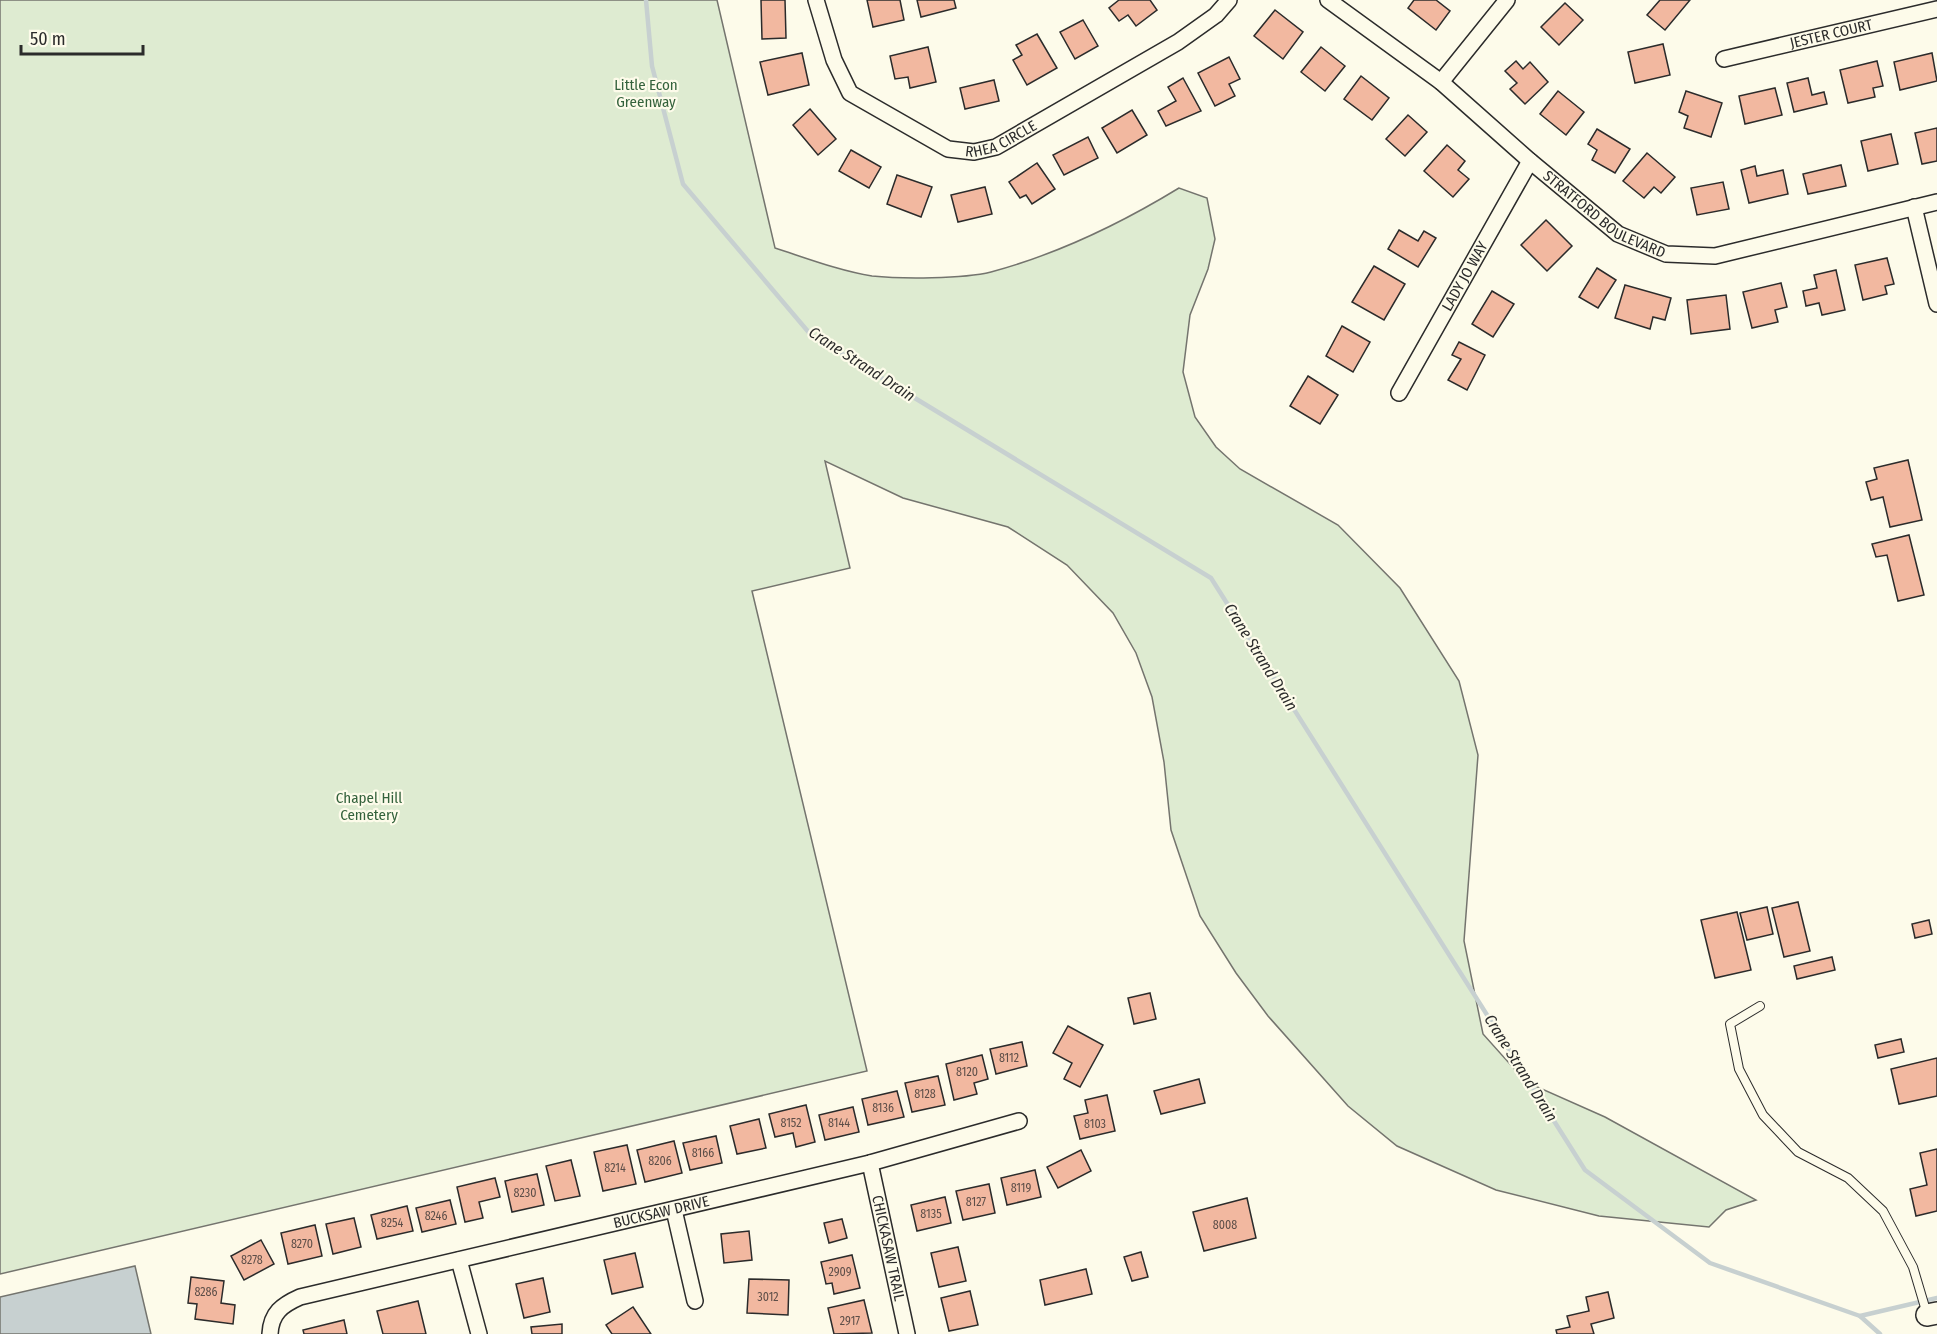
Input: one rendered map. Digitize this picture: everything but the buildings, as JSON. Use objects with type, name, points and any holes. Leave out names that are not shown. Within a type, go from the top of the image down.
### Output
[{"type":"street","name":"RHEA CIRCLE","points":[[816,0],[834,60],[850,93],[948,150],[974,152],[996,147],[1178,42],[1216,15],[1228,0]]},
{"type":"street","name":"STRATFORD BOULEVARD","points":[[1328,0],[1441,82],[1530,161],[1618,234],[1666,255],[1715,256],[1937,202]]},
{"type":"street","points":[[1441,82],[1507,0]]},
{"type":"street","name":"JESTER COURT","points":[[1724,59],[1937,9]]},
{"type":"street","name":"LADY JO WAY","points":[[1399,393],[1530,161]]},
{"type":"street","points":[[1914,207],[1937,304]]},
{"type":"street","name":"BUCKSAW DRIVE","points":[[270,1334],[271,1322],[281,1306],[300,1297],[870,1163],[1019,1121]]},
{"type":"street","name":"CHICKASAW TRAIL","points":[[870,1163],[907,1334]]},
{"type":"street","points":[[674,1210],[695,1301]]},
{"type":"street","points":[[459,1260],[479,1334]]},
{"type":"lane","points":[[1760,1006],[1730,1024],[1739,1069],[1763,1115],[1798,1152],[1848,1178],[1883,1211],[1913,1267],[1921,1294],[1930,1312]]},
{"type":"green space","name":"Chapel Hill Cemetery","points":[[0,0],[717,0],[775,248],[835,268],[872,276],[932,278],[991,272],[1016,265],[1088,237],[1179,188],[1207,198],[1215,239],[1208,269],[1190,315],[1183,372],[1195,417],[1216,447],[1240,469],[1338,525],[1400,588],[1459,681],[1478,755],[1464,941],[1483,1034],[1526,1082],[1605,1117],[1756,1200],[1726,1210],[1709,1227],[1599,1216],[1496,1190],[1397,1146],[1348,1106],[1268,1016],[1236,973],[1200,916],[1171,830],[1164,762],[1152,697],[1136,653],[1113,613],[1067,565],[1008,527],[903,498],[825,461],[850,568],[752,591],[867,1071],[0,1274]]},
{"type":"shaded area","points":[[135,1266],[151,1334],[0,1334],[0,1297]]},
{"type":"waterway","name":"Crane Strand Drain","points":[[646,0],[652,66],[683,184],[811,335],[1211,578],[1585,1170],[1710,1263],[1860,1316],[1880,1334]]},
{"type":"waterway","points":[[1860,1316],[1937,1298]]},
{"type":"park label","name":"Little Econ Greenway","points":[[646,94]]}]
